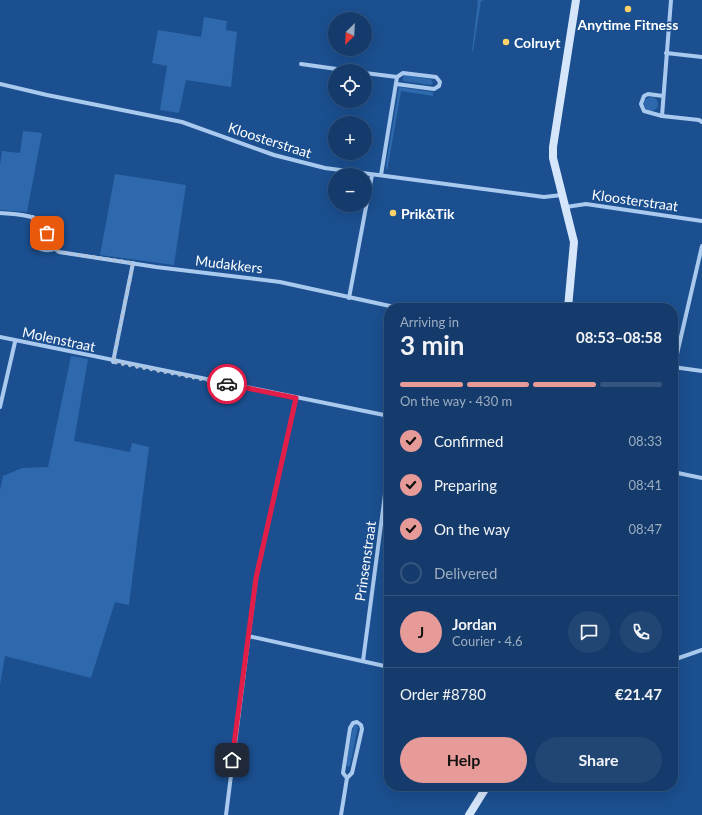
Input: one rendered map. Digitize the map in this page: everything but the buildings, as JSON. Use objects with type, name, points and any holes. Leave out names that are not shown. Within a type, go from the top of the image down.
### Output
[{"type":"main road","points":[[569,303],[575,248],[553,158],[553,140],[576,0]]},
{"type":"main road","points":[[469,815],[484,791]]},
{"type":"street","points":[[662,116],[662,96],[671,0]]},
{"type":"street","points":[[666,53],[702,57]]},
{"type":"street","points":[[301,64],[328,68]]},
{"type":"street","points":[[372,74],[396,77],[402,73],[436,77],[440,82],[439,86],[434,89],[396,84]]},
{"type":"street","points":[[381,175],[396,77]]},
{"type":"street","name":"Kloosterstraat","points":[[0,84],[182,122],[291,160],[328,168]]},
{"type":"street","points":[[662,96],[648,94],[644,96],[641,104],[642,109],[646,113],[699,120],[702,122]]},
{"type":"street","name":"Kloosterstraat","points":[[372,175],[544,197],[562,195]]},
{"type":"street","name":"Kloosterstraat","points":[[566,207],[586,204],[702,221]]},
{"type":"street","points":[[349,298],[365,212]]},
{"type":"street","points":[[0,213],[33,217],[44,226],[54,249]]},
{"type":"street","name":"Mudakkers","points":[[33,217],[33,245],[42,249],[50,251],[54,249],[65,253],[133,263],[274,281],[384,305]]},
{"type":"street","points":[[678,346],[702,246]]},
{"type":"street","name":"Molenstraat","points":[[113,362],[133,263]]},
{"type":"street","name":"Molenstraat","points":[[0,337],[15,342],[113,362],[384,415]]},
{"type":"street","points":[[0,407],[15,342]]},
{"type":"street","points":[[678,368],[702,371]]},
{"type":"street","points":[[226,815],[248,636],[263,544],[296,398]]},
{"type":"street","points":[[678,473],[702,478]]},
{"type":"street","name":"Prinsenstraat","points":[[363,661],[384,502]]},
{"type":"street","points":[[248,636],[384,665]]},
{"type":"street","points":[[678,658],[702,650]]},
{"type":"street","points":[[341,815],[347,778],[352,773],[362,729],[361,725],[357,722],[353,723],[350,728],[342,773],[347,778]]},
{"type":"shaded area","points":[[476,0],[485,0],[481,1],[472,51],[478,1]]},
{"type":"shaded area","points":[[204,17],[227,21],[226,30],[237,32],[231,87],[186,80],[179,113],[160,110],[167,66],[152,63],[158,30],[201,37]]},
{"type":"shaded area","points":[[406,75],[431,79],[433,83],[431,85],[403,81],[403,76]]},
{"type":"shaded area","points":[[399,87],[433,92],[433,96],[401,91],[387,172],[386,165]]},
{"type":"shaded area","points":[[648,97],[654,97],[658,101],[658,107],[654,111],[648,111],[644,107],[644,101]]},
{"type":"shaded area","points":[[23,131],[42,133],[27,212],[0,210],[0,165],[2,151],[20,153]]},
{"type":"shaded area","points":[[115,174],[186,185],[174,265],[100,255]]},
{"type":"shaded area","points":[[37,222],[43,229],[49,246],[48,248],[38,246],[35,242]]},
{"type":"shaded area","points":[[71,356],[88,359],[74,441],[130,452],[132,443],[149,447],[129,605],[115,602],[91,678],[5,656],[0,685],[0,490],[3,476],[22,468],[48,467]]},
{"type":"shaded area","points":[[356,724],[358,727],[350,766],[348,767],[346,765],[353,727]]},
{"type":"way so far","points":[[47,233],[54,249],[59,252],[133,263],[113,362],[227,384]]},
{"type":"place","name":"Anytime Fitness","points":[[628,9]]},
{"type":"place","name":"Colruyt","points":[[506,42]]},
{"type":"place","name":"Prik&Tik","points":[[393,213]]},
{"type":"route","points":[[227,384],[296,398],[256,578],[232,760]]}]
